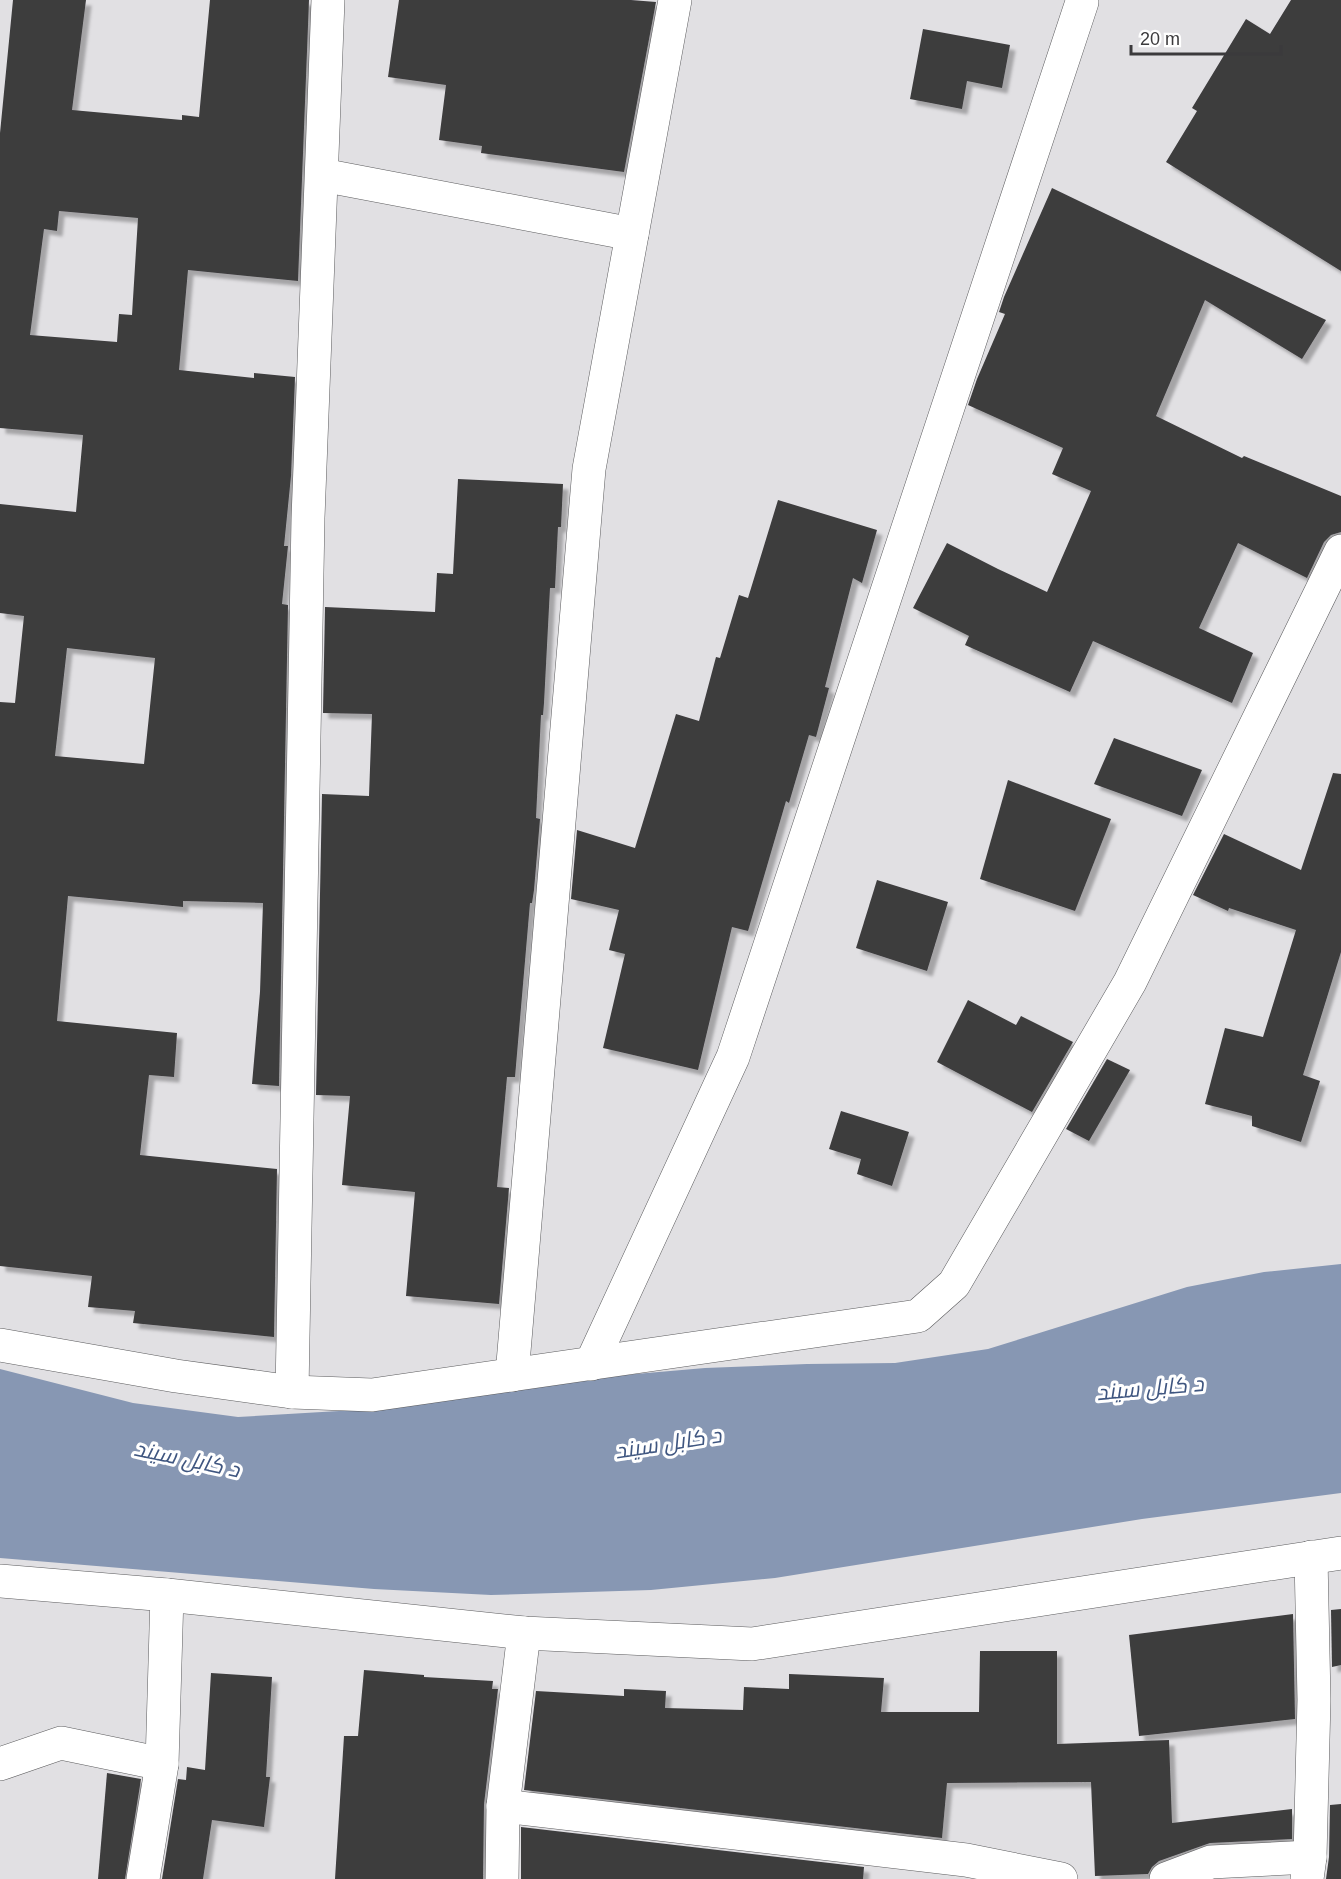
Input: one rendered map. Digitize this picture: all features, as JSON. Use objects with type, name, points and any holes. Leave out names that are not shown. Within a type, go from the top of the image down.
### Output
[{"type":"street","points":[[292,1392],[308,518],[328,0]]},
{"type":"street","points":[[512,1375],[589,469],[675,0]]},
{"type":"street","points":[[591,1364],[733,1057],[1082,2]]},
{"type":"street","points":[[322,175],[632,234]]},
{"type":"street","points":[[0,1346],[176,1376],[292,1392],[372,1395],[918,1316],[954,1284],[1130,982],[1341,551]]},
{"type":"street","points":[[0,1581],[167,1595],[524,1633],[752,1644],[1326,1555],[1314,1700],[1309,1868],[1211,1863],[1166,1879]]},
{"type":"street","points":[[143,1879],[162,1764],[167,1595]]},
{"type":"street","points":[[502,1879],[503,1806],[524,1633]]},
{"type":"street","points":[[0,1764],[61,1743],[162,1764]]},
{"type":"street","points":[[503,1806],[966,1860],[1061,1879]]},
{"type":"water","name":"د کابل سيند","points":[[1341,1264],[1341,1493],[1142,1519],[775,1578],[651,1590],[491,1595],[374,1589],[0,1558],[0,1369],[133,1403],[238,1417],[339,1411],[543,1382],[705,1368],[895,1363],[988,1349],[1187,1287],[1264,1272]]},
{"type":"building","points":[[13,0],[86,0],[72,110],[182,120],[182,115],[199,117],[210,0],[309,0],[298,281],[188,270],[179,370],[254,378],[254,373],[295,377],[291,476],[284,546],[288,546],[282,604],[288,605],[279,1086],[252,1084],[260,992],[263,903],[183,901],[183,907],[68,896],[57,1021],[177,1033],[174,1077],[149,1075],[140,1155],[277,1169],[274,1337],[133,1323],[135,1311],[88,1307],[92,1276],[0,1266],[0,702],[15,703],[24,616],[0,613],[0,504],[76,512],[83,435],[0,428],[0,133]],"holes":[[[59,211],[138,218],[132,315],[119,314],[117,342],[30,335],[44,229],[57,231]],[[67,648],[155,658],[144,764],[55,756]]]},
{"type":"building","points":[[399,0],[631,0],[656,2],[624,172],[481,153],[482,146],[439,140],[446,85],[388,77]]},
{"type":"building","points":[[1291,0],[1341,0],[1341,271],[1166,162],[1197,111],[1192,108],[1246,19],[1270,34]]},
{"type":"building","points":[[923,29],[1010,45],[1002,88],[967,81],[962,109],[910,99]]},
{"type":"building","points":[[1052,188],[1326,320],[1302,359],[1205,300],[1156,416],[1242,458],[1244,456],[1341,496],[1341,532],[1331,535],[1324,542],[1307,578],[1238,543],[1199,628],[1253,653],[1232,703],[1093,641],[1070,692],[965,645],[969,636],[913,608],[947,543],[1047,592],[1091,491],[1052,474],[1063,448],[968,405],[1005,314],[999,312],[1004,297]]},
{"type":"building","points":[[458,479],[563,484],[555,588],[550,588],[544,703],[543,715],[541,715],[536,818],[540,819],[534,890],[532,903],[530,903],[515,1077],[507,1077],[497,1187],[509,1188],[499,1304],[406,1296],[415,1192],[342,1185],[350,1096],[316,1095],[322,794],[369,796],[372,714],[323,713],[325,607],[435,612],[437,573],[453,574]]},
{"type":"building","points":[[778,500],[877,530],[862,583],[853,578],[825,687],[829,688],[816,737],[809,735],[789,803],[786,801],[748,931],[732,927],[698,1070],[603,1048],[625,954],[609,950],[619,910],[571,899],[577,830],[635,848],[676,714],[699,721],[716,657],[720,658],[739,595],[748,598]]},
{"type":"building","points":[[1114,738],[1202,770],[1182,816],[1094,784]]},
{"type":"building","points":[[1333,773],[1341,774],[1341,952],[1303,1075],[1320,1081],[1301,1142],[1252,1126],[1252,1116],[1205,1104],[1225,1028],[1263,1037],[1296,930],[1229,908],[1228,911],[1193,895],[1224,834],[1301,870]]},
{"type":"building","points":[[1008,780],[1111,819],[1075,911],[980,879]]},
{"type":"building","points":[[877,880],[948,902],[927,971],[856,948]]},
{"type":"building","points":[[968,1000],[1016,1025],[1021,1016],[1073,1042],[1032,1112],[937,1062]]},
{"type":"building","points":[[1107,1059],[1130,1070],[1089,1141],[1066,1129]]},
{"type":"building","points":[[841,1111],[909,1132],[892,1186],[857,1174],[861,1159],[829,1149]]},
{"type":"building","points":[[1341,1609],[1341,1665],[1332,1667],[1331,1610]]},
{"type":"building","points":[[1293,1614],[1295,1719],[1139,1736],[1129,1635]]},
{"type":"building","points":[[980,1651],[1057,1651],[1057,1744],[1169,1740],[1172,1823],[1292,1809],[1292,1839],[1210,1843],[1159,1861],[1148,1874],[1095,1876],[1091,1782],[947,1783],[942,1838],[524,1790],[536,1691],[624,1696],[624,1689],[666,1691],[665,1708],[743,1710],[744,1687],[789,1689],[789,1674],[884,1678],[881,1712],[979,1712]]},
{"type":"building","points":[[364,1670],[424,1675],[424,1677],[493,1681],[492,1689],[498,1689],[484,1804],[483,1879],[335,1879],[344,1736],[358,1736]]},
{"type":"building","points":[[211,1673],[272,1677],[266,1777],[270,1777],[264,1827],[212,1820],[203,1879],[162,1879],[178,1779],[186,1780],[187,1767],[205,1770]]},
{"type":"building","points":[[107,1773],[141,1779],[125,1879],[98,1879]]},
{"type":"building","points":[[1341,1804],[1341,1879],[1326,1879],[1329,1857],[1330,1805]]},
{"type":"building","points":[[521,1827],[864,1867],[863,1879],[521,1879]]}]
